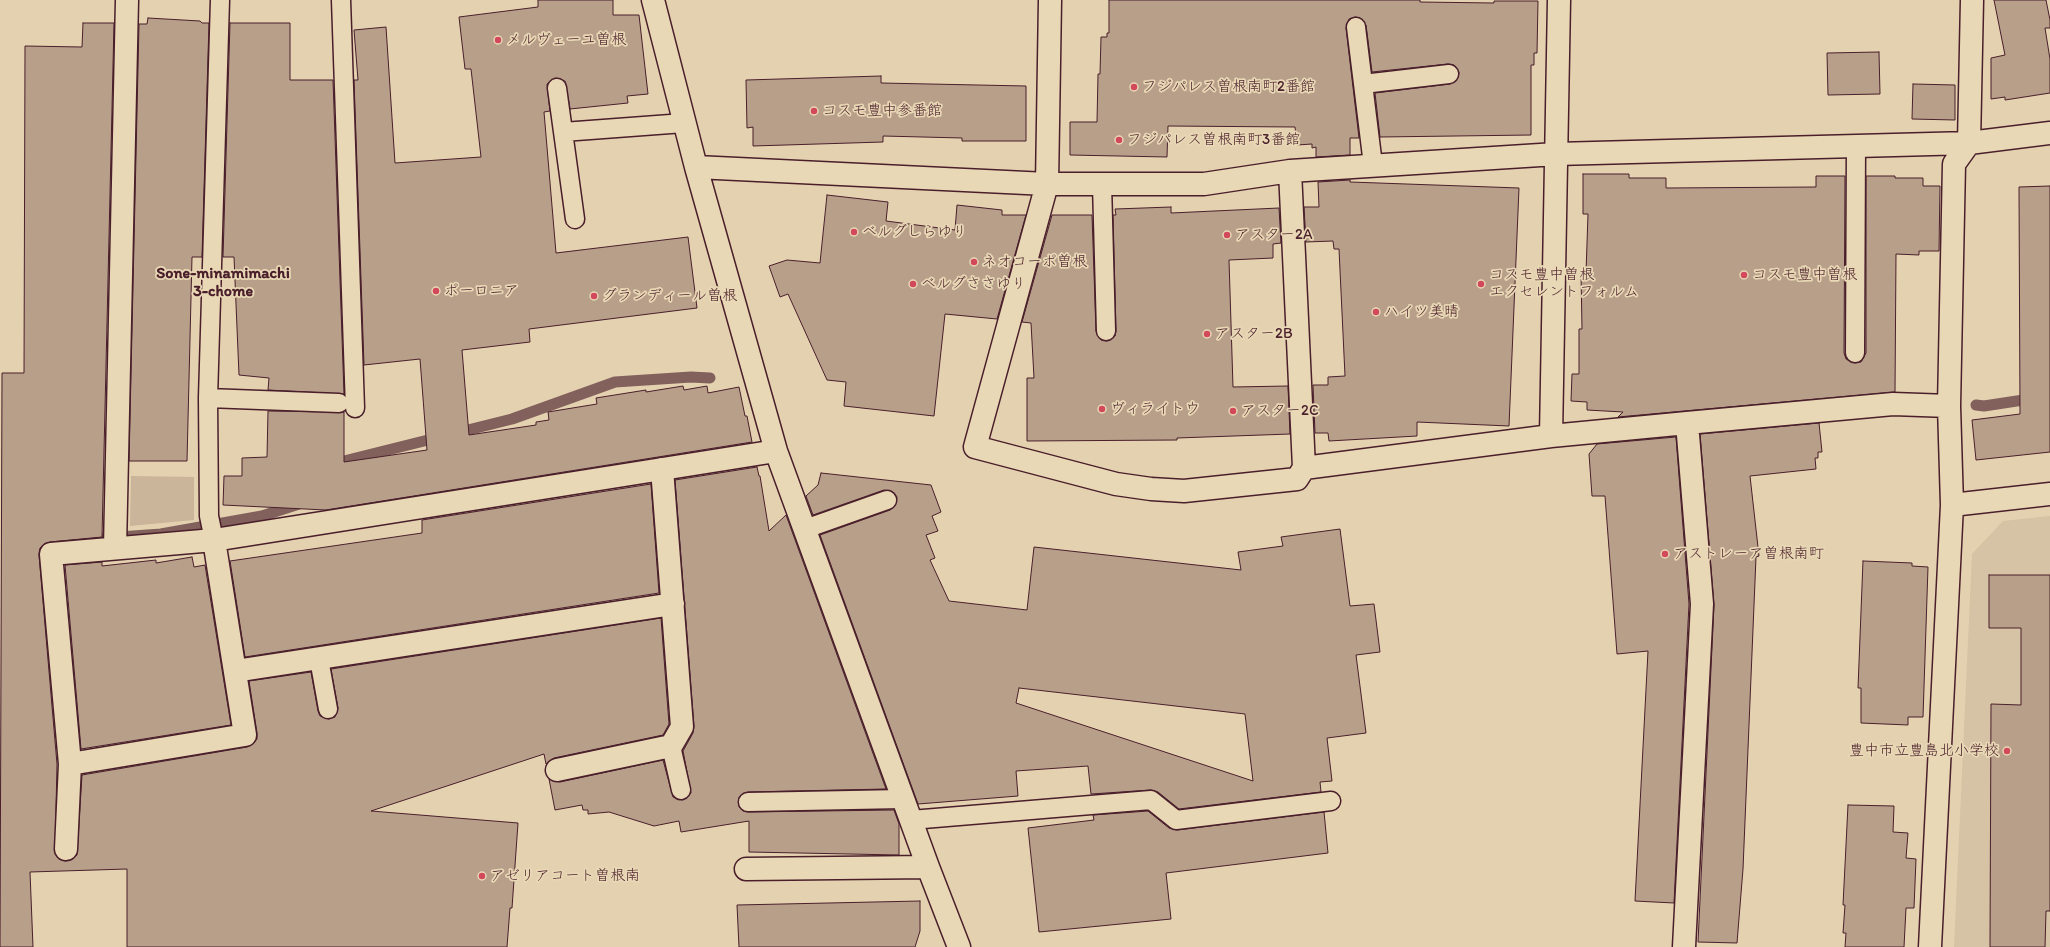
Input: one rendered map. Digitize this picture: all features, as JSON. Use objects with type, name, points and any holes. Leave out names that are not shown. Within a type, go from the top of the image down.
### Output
[{"type":"street","points":[[115,540],[127,0]]},
{"type":"street","points":[[653,0],[684,123],[776,451],[928,867],[959,947]]},
{"type":"street","points":[[1050,0],[1047,184],[976,447],[1116,484],[1151,489],[1184,491],[1297,479],[1304,468],[1290,171]]},
{"type":"street","points":[[1551,436],[1559,0]]},
{"type":"street","points":[[1930,947],[1952,505],[1949,406],[1954,164],[1969,143],[1972,0]]},
{"type":"street","points":[[696,167],[1047,184],[1204,184],[1290,171],[1373,165],[1556,154],[1969,143],[2050,133]]},
{"type":"street","points":[[1304,468],[1551,436],[1893,404],[1949,406]]},
{"type":"street","points":[[1684,947],[1702,604],[1687,423]]},
{"type":"street","points":[[66,849],[70,764],[51,554],[115,540],[211,529],[662,469],[776,451]]},
{"type":"street","points":[[557,770],[671,746],[682,727],[662,469]]},
{"type":"street","points":[[1952,505],[2050,494]]},
{"type":"street","points":[[70,764],[245,735],[211,529]]},
{"type":"street","points":[[235,671],[673,604]]},
{"type":"street","points":[[746,869],[928,867]]},
{"type":"lane","points":[[211,529],[208,398],[220,0]]},
{"type":"lane","points":[[208,398],[347,405],[341,0]]},
{"type":"lane","points":[[1356,27],[1373,165]]},
{"type":"lane","points":[[1363,84],[1449,74]]},
{"type":"lane","points":[[557,88],[575,219]]},
{"type":"lane","points":[[563,132],[684,123]]},
{"type":"lane","points":[[1855,353],[1856,146]]},
{"type":"lane","points":[[1102,184],[1106,331]]},
{"type":"lane","points":[[805,529],[887,500]]},
{"type":"lane","points":[[319,659],[328,709]]},
{"type":"lane","points":[[671,746],[681,790]]},
{"type":"lane","points":[[748,802],[903,799]]},
{"type":"lane","points":[[911,820],[1151,800],[1176,820],[1331,801]]},
{"type":"shaded area","points":[[131,476],[194,477],[194,520],[130,526]]},
{"type":"shaded area","name":"豊中市立豊島北小学校","points":[[2050,516],[2050,947],[1954,947],[1972,554],[2003,521]]},
{"type":"building","points":[[538,0],[613,0],[613,15],[639,15],[648,94],[627,96],[628,103],[570,109],[565,81],[555,78],[547,84],[550,111],[544,112],[556,253],[688,237],[697,308],[529,329],[530,342],[462,350],[469,435],[536,425],[536,422],[549,420],[548,412],[597,404],[596,398],[683,386],[684,390],[707,386],[708,393],[739,387],[752,442],[326,510],[223,505],[224,476],[242,476],[242,458],[267,457],[268,411],[344,412],[344,462],[427,450],[420,359],[364,365],[354,80],[358,80],[354,30],[386,27],[395,163],[481,157],[471,69],[465,69],[459,17],[538,7]]},
{"type":"building","points":[[1109,0],[1420,0],[1420,2],[1494,3],[1494,1],[1538,1],[1537,53],[1534,53],[1534,65],[1531,65],[1531,135],[1380,137],[1375,93],[1450,84],[1458,78],[1459,72],[1454,65],[1448,64],[1372,72],[1366,25],[1360,18],[1355,17],[1349,19],[1346,28],[1359,138],[1350,138],[1350,155],[1316,157],[1316,147],[1312,148],[1312,144],[1297,145],[1295,127],[1168,126],[1167,157],[1070,155],[1070,122],[1097,122],[1098,74],[1100,74],[1101,37],[1107,37],[1107,33],[1109,33]]},
{"type":"building","points":[[1994,0],[2046,0],[2050,20],[2050,28],[2045,28],[2050,59],[2050,93],[2005,100],[2005,97],[1991,99],[1991,58],[2005,55]]},
{"type":"building","points":[[148,18],[200,21],[202,23],[209,23],[202,257],[192,257],[187,461],[129,461],[139,24],[147,24]]},
{"type":"building","points":[[83,23],[114,23],[102,537],[50,542],[44,544],[40,548],[39,555],[57,764],[55,854],[59,859],[65,861],[71,860],[77,855],[82,775],[247,747],[253,744],[257,739],[257,733],[249,681],[311,672],[318,711],[320,716],[329,719],[335,717],[338,708],[331,669],[661,618],[669,724],[663,735],[554,758],[546,764],[544,754],[371,811],[518,823],[512,908],[510,908],[507,947],[127,947],[127,869],[30,872],[33,947],[0,947],[2,373],[24,373],[25,46],[82,47]]},
{"type":"building","points":[[230,23],[290,23],[290,80],[333,80],[344,394],[268,390],[269,378],[239,375],[234,257],[223,257]]},
{"type":"building","points":[[1879,52],[1880,94],[1828,95],[1827,53]]},
{"type":"building","points":[[881,76],[881,83],[1026,86],[1026,141],[962,141],[962,138],[883,136],[883,142],[753,146],[753,127],[747,128],[746,80]]},
{"type":"building","points":[[1913,84],[1955,85],[1955,120],[1912,119]]},
{"type":"building","points":[[1583,174],[1629,174],[1629,178],[1666,178],[1666,188],[1816,187],[1816,176],[1845,176],[1844,353],[1846,359],[1855,363],[1861,362],[1866,353],[1866,176],[1923,178],[1923,186],[1940,186],[1939,251],[1919,251],[1919,255],[1896,254],[1895,392],[1618,417],[1623,412],[1587,410],[1587,402],[1571,401],[1572,374],[1579,374],[1579,329],[1582,329],[1581,273],[1586,273],[1588,214],[1583,214]]},
{"type":"building","points":[[1350,180],[1350,182],[1519,188],[1509,426],[1417,422],[1417,436],[1329,441],[1328,433],[1315,433],[1313,385],[1328,385],[1328,377],[1345,376],[1339,249],[1334,249],[1333,241],[1306,242],[1304,207],[1319,207],[1318,182]]},
{"type":"building","points":[[2050,186],[2050,452],[1976,460],[1972,420],[2020,414],[2019,187]]},
{"type":"building","points":[[827,195],[888,202],[886,221],[955,230],[957,205],[1002,210],[1002,215],[1026,215],[997,319],[945,314],[934,416],[844,406],[846,382],[827,380],[788,294],[780,297],[769,266],[787,260],[820,263]]},
{"type":"building","points":[[1171,207],[1171,213],[1279,208],[1281,243],[1273,244],[1273,258],[1229,260],[1233,387],[1288,386],[1290,434],[1177,438],[1177,440],[1027,441],[1027,378],[1034,378],[1031,323],[1022,322],[1052,215],[1092,215],[1096,331],[1101,340],[1107,341],[1115,336],[1116,331],[1113,215],[1116,215],[1115,209]]},
{"type":"building","points":[[1819,423],[1822,452],[1818,452],[1818,458],[1815,458],[1816,469],[1750,476],[1759,556],[1756,557],[1743,869],[1737,943],[1698,942],[1714,605],[1700,434]]},
{"type":"building","points":[[1676,437],[1689,604],[1674,903],[1635,901],[1648,651],[1617,654],[1605,496],[1592,496],[1589,454],[1597,444]]},
{"type":"building","points":[[757,467],[760,476],[769,531],[786,515],[886,789],[748,792],[739,797],[739,807],[743,811],[748,812],[894,810],[899,824],[899,855],[749,852],[749,821],[681,832],[679,821],[654,826],[609,812],[588,814],[588,810],[583,810],[582,805],[555,810],[549,779],[560,782],[663,760],[673,797],[683,800],[691,793],[683,751],[693,733],[694,726],[675,480]]},
{"type":"building","points":[[821,473],[931,485],[941,512],[932,516],[938,531],[926,535],[935,558],[930,560],[949,601],[1027,610],[1034,547],[1241,570],[1238,552],[1283,546],[1281,537],[1340,529],[1350,606],[1374,604],[1380,652],[1356,655],[1366,733],[1327,738],[1332,781],[1320,782],[1321,792],[1179,809],[1158,792],[1151,790],[1091,794],[1088,766],[1016,771],[1018,796],[918,804],[820,535],[890,510],[895,506],[897,497],[893,492],[884,490],[813,515],[806,496],[818,485]],"holes":[[[1019,688],[1245,714],[1253,781],[1016,703]]]},
{"type":"building","points":[[651,484],[659,593],[245,657],[230,561],[422,533],[422,520]]},
{"type":"building","points":[[192,557],[194,567],[205,565],[231,725],[81,749],[65,565],[102,562],[102,566],[156,560],[156,563]]},
{"type":"building","points":[[1863,561],[1912,563],[1912,566],[1928,567],[1923,717],[1908,717],[1908,725],[1861,723],[1861,688],[1858,688]]},
{"type":"building","points":[[1989,575],[2050,575],[2050,911],[2046,911],[2045,947],[1990,947],[1991,704],[2021,705],[2021,628],[1989,628]]},
{"type":"building","points":[[1848,805],[1894,806],[1893,832],[1908,833],[1906,858],[1916,859],[1914,908],[1906,908],[1904,947],[1845,947],[1846,933],[1843,933],[1845,905],[1843,905]]},
{"type":"building","points":[[1148,811],[1169,828],[1177,830],[1324,812],[1328,853],[1166,873],[1171,919],[1039,932],[1028,828],[1094,820],[1093,815]]},
{"type":"building","points":[[920,901],[920,931],[915,947],[739,947],[737,905]]},
{"type":"waterway","points":[[333,468],[336,463],[512,419],[615,382],[691,377],[710,378]]},
{"type":"waterway","points":[[1976,405],[1984,406],[2050,396]]},
{"type":"waterway","points":[[36,543],[161,534],[262,516],[299,504]]},
{"type":"place","name":"メルヴェーユ曽根","points":[[498,40]]},
{"type":"place","name":"フジパレス曽根南町2番館","points":[[1134,87]]},
{"type":"place","name":"コスモ豊中参番館","points":[[814,111]]},
{"type":"place","name":"フジパレス曽根南町3番館","points":[[1119,140]]},
{"type":"place","name":"ベルグしらゆり","points":[[854,232]]},
{"type":"place","name":"アスター2A","points":[[1227,235]]},
{"type":"place","name":"ネオコーポ曽根","points":[[974,262]]},
{"type":"place","name":"コスモ豊中曽根","points":[[1744,275]]},
{"type":"place","name":"ベルグささゆり","points":[[913,284]]},
{"type":"place","name":"コスモ豊中曽根 エクセレントフォルム","points":[[1481,284]]},
{"type":"place","name":"ポーロニア","points":[[436,291]]},
{"type":"place","name":"グランディール曽根","points":[[594,296]]},
{"type":"place","name":"ハイツ美晴","points":[[1376,312]]},
{"type":"place","name":"アスター2B","points":[[1207,334]]},
{"type":"place","name":"ヴィライトウ","points":[[1102,409]]},
{"type":"place","name":"アスター2C","points":[[1233,411]]},
{"type":"place","name":"アストレーア曽根南町","points":[[1665,554]]},
{"type":"place","name":"豊中市立豊島北小学校","points":[[2007,751]]},
{"type":"place","name":"アゼリアコート曽根南","points":[[482,876]]},
{"type":"district","name":"Sone-minamimachi 3-chome","points":[[223,283]]}]
